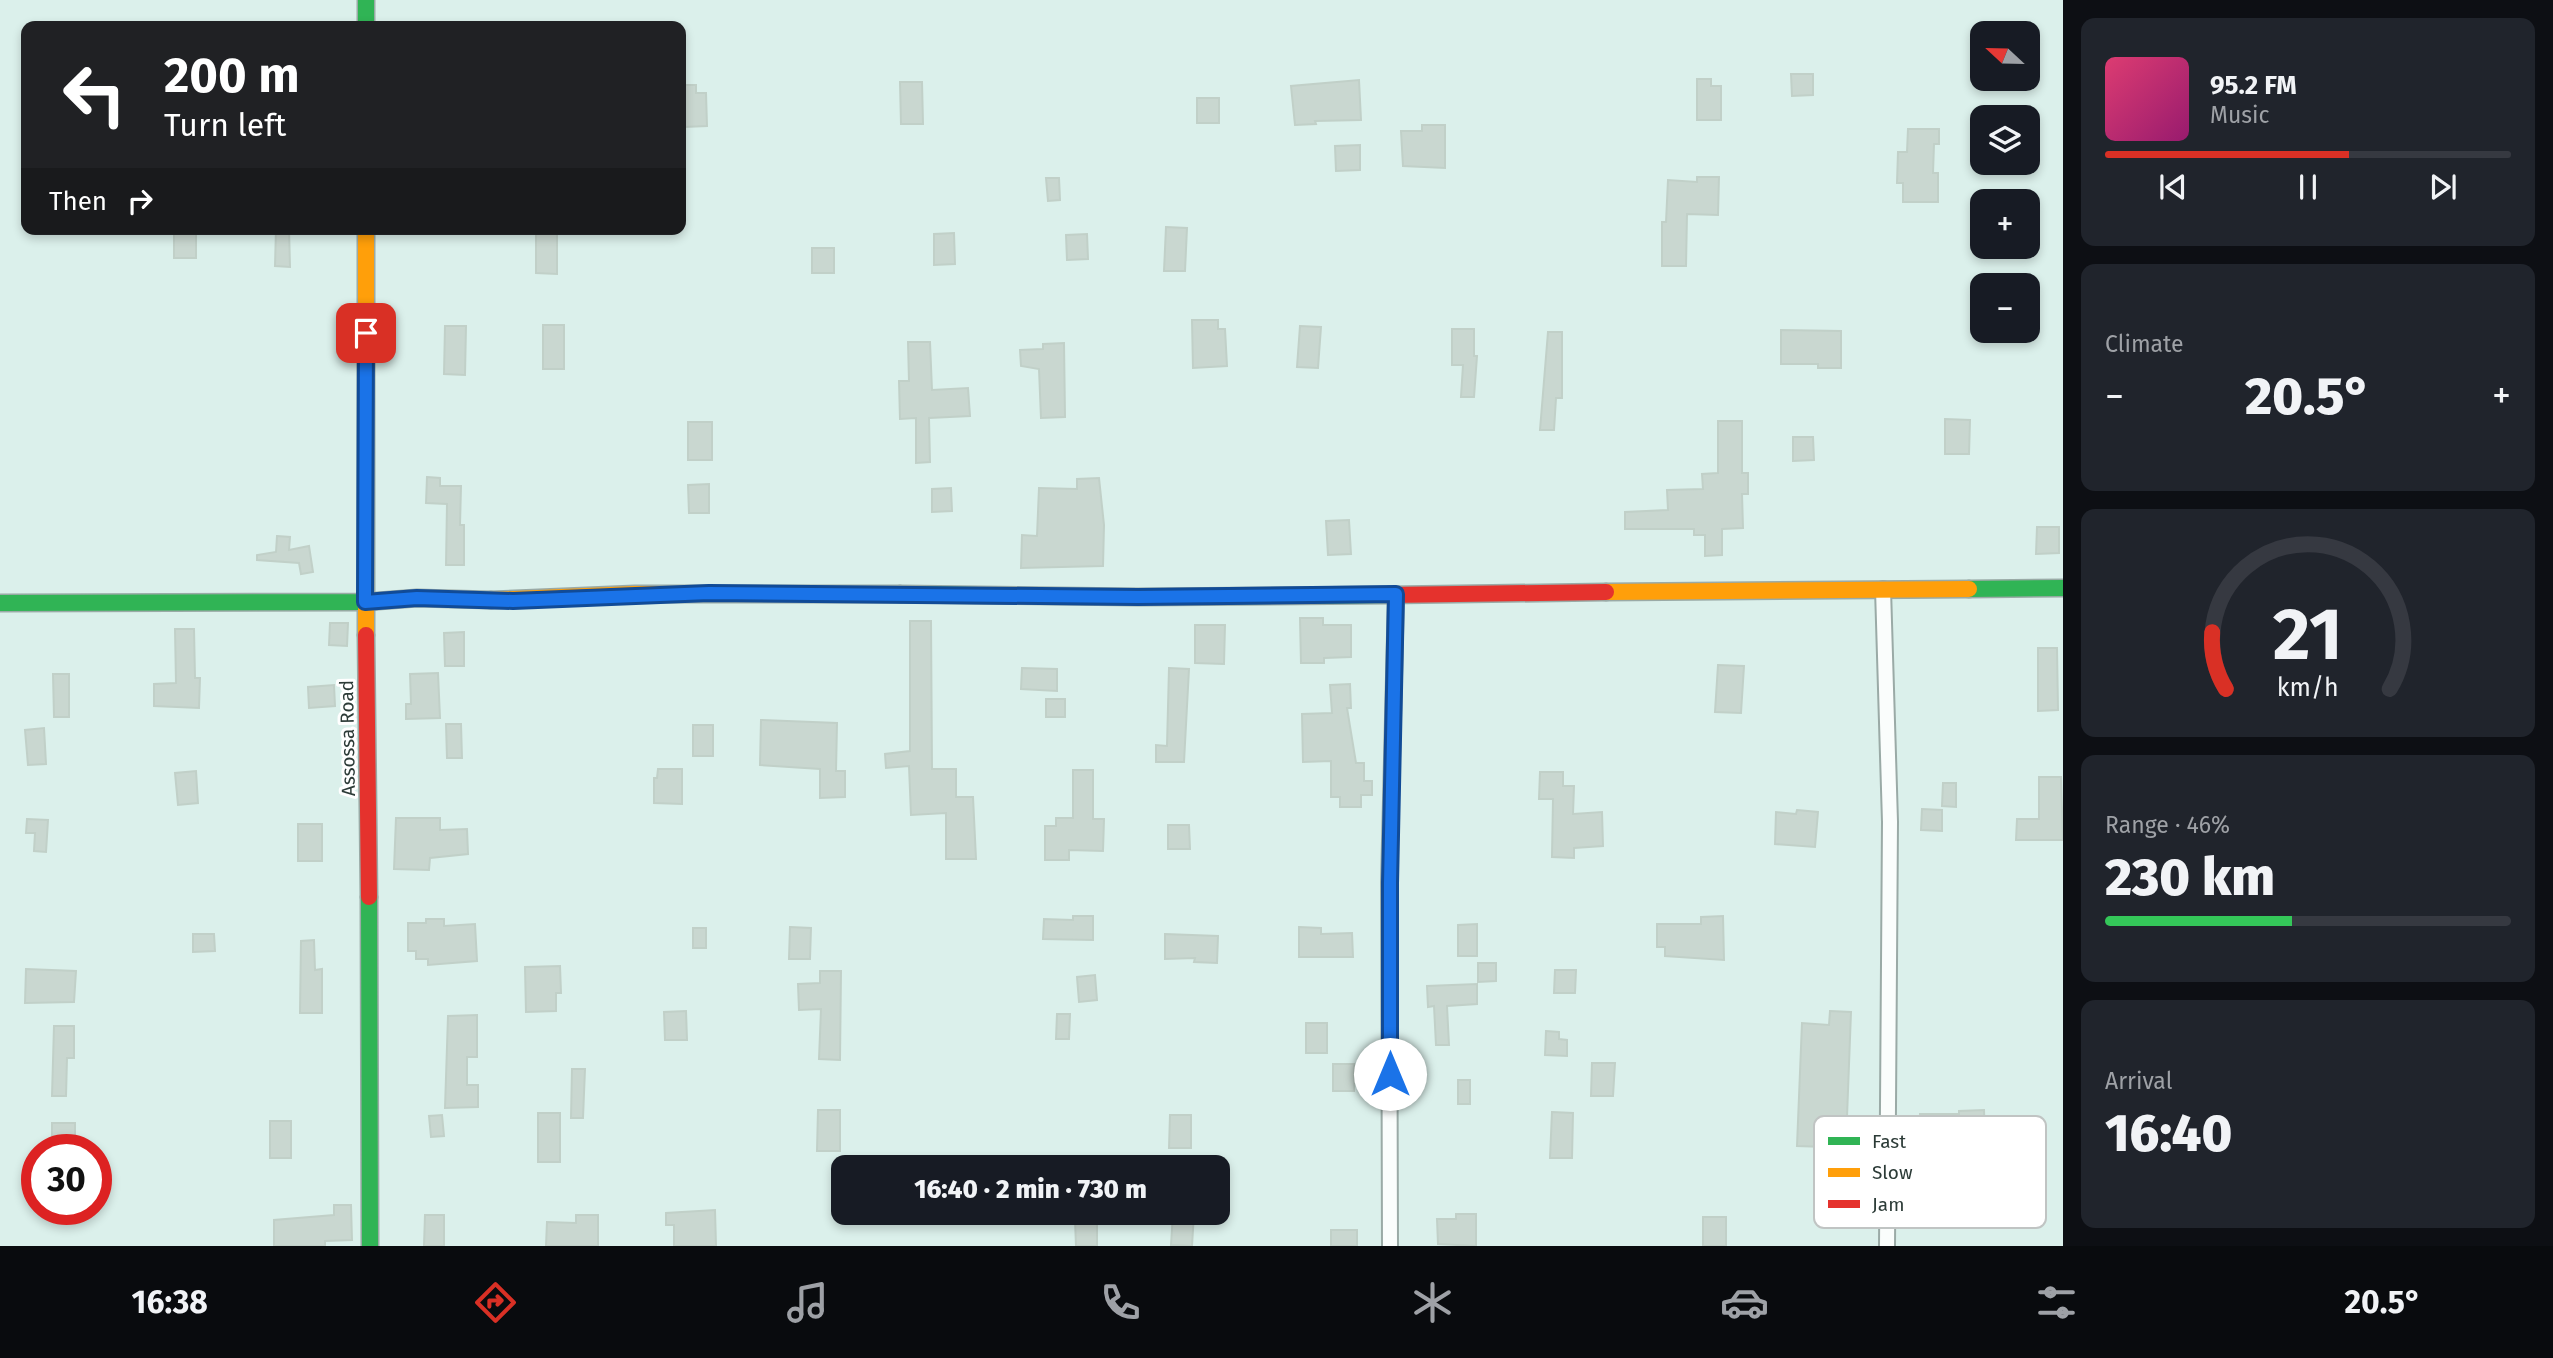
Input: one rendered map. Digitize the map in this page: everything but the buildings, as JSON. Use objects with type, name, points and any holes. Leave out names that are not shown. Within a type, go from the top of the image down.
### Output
[{"type":"street","points":[[366,0],[366,21]]},
{"type":"street","name":"Assossa Road","points":[[366,235],[365,602],[369,805],[370,1246]]},
{"type":"street","points":[[0,603],[365,602],[417,598],[513,601],[732,593],[1138,597],[2063,588]]},
{"type":"street","points":[[1883,589],[1890,822],[1887,1116]]},
{"type":"street","points":[[1390,1246],[1390,883],[1396,594]]},
{"type":"street","points":[[1886,1228],[1886,1246]]},
{"type":"traffic: fast","points":[[366,0],[366,21]]},
{"type":"traffic: fast","points":[[1969,589],[2063,588]]},
{"type":"traffic: fast","points":[[900,594],[1138,597],[1389,595]]},
{"type":"traffic: fast","points":[[0,603],[365,602],[417,598],[491,600]]},
{"type":"traffic: fast","points":[[369,897],[370,1246]]},
{"type":"traffic: slow","points":[[366,235],[366,635]]},
{"type":"traffic: slow","points":[[1606,592],[1969,589]]},
{"type":"traffic: slow","points":[[491,600],[635,594],[900,594]]},
{"type":"traffic: jam","points":[[1389,595],[1606,592]]},
{"type":"traffic: jam","points":[[366,635],[369,897]]},
{"type":"route","points":[[366,333],[365,602],[417,598],[513,601],[709,593],[1138,597],[1396,594],[1390,883],[1390,1074]]}]
